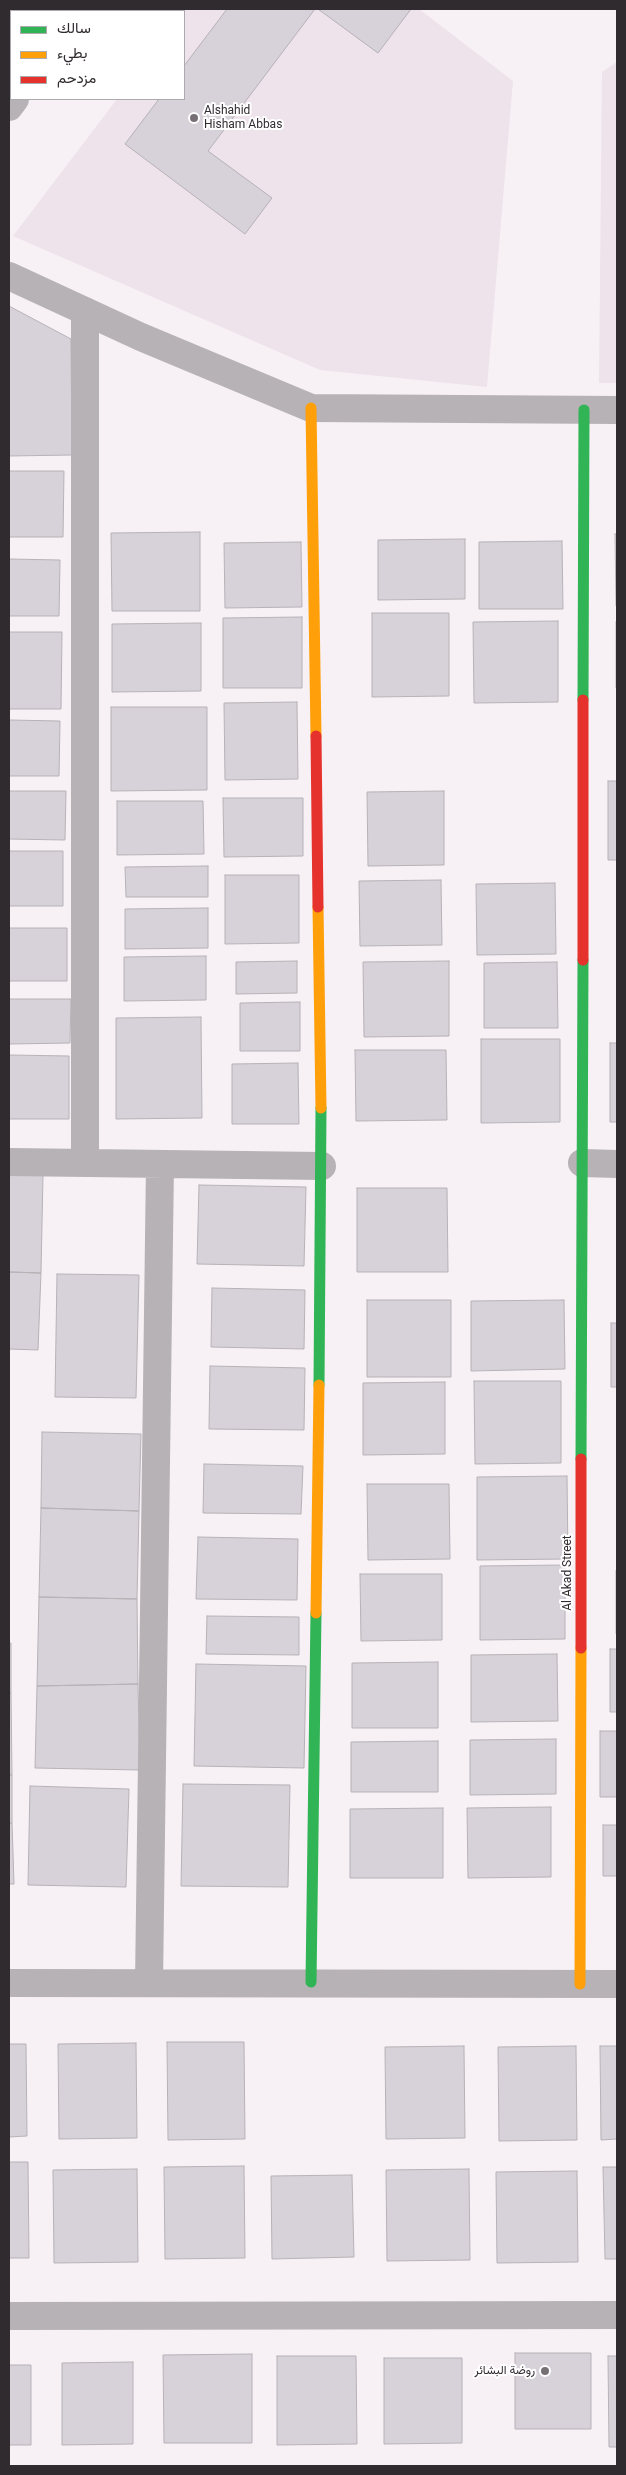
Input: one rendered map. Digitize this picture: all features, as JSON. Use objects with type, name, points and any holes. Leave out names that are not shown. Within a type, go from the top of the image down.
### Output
[{"type":"street","points":[[9,276],[84,311],[311,408],[617,410]]},
{"type":"street","points":[[84,311],[85,1162]]},
{"type":"street","points":[[311,408],[322,1166],[311,1982]]},
{"type":"street","name":"Al Akad Street","points":[[580,1984],[584,410]]},
{"type":"street","points":[[9,1162],[322,1166]]},
{"type":"street","points":[[582,1163],[617,1164]]},
{"type":"street","points":[[149,1983],[160,1164]]},
{"type":"street","points":[[9,1983],[617,1984]]},
{"type":"street","points":[[9,2316],[617,2315]]},
{"type":"shaded area","points":[[419,9],[513,81],[487,387],[320,370],[13,236],[116,100],[185,100],[184,10]]},
{"type":"shaded area","points":[[617,62],[617,383],[599,383],[602,72]]},
{"type":"building","points":[[227,9],[315,9],[208,151],[272,198],[245,234],[125,144],[158,100],[185,100],[185,65]]},
{"type":"building","points":[[318,9],[411,9],[378,53]]},
{"type":"building","points":[[9,306],[71,339],[72,455],[9,456]]},
{"type":"building","points":[[9,471],[64,471],[63,537],[9,537]]},
{"type":"building","points":[[200,532],[200,611],[112,611],[111,533]]},
{"type":"building","points":[[615,534],[617,534],[617,606],[616,606]]},
{"type":"building","points":[[465,539],[465,599],[378,600],[378,540]]},
{"type":"building","points":[[562,541],[563,609],[479,609],[479,542]]},
{"type":"building","points":[[301,542],[302,607],[225,608],[224,543]]},
{"type":"building","points":[[9,559],[60,560],[59,616],[9,616]]},
{"type":"building","points":[[372,613],[449,613],[449,696],[372,697]]},
{"type":"building","points":[[302,617],[302,688],[223,688],[223,618]]},
{"type":"building","points":[[558,621],[558,702],[474,703],[473,622]]},
{"type":"building","points":[[617,622],[617,688],[616,688]]},
{"type":"building","points":[[201,623],[201,691],[112,692],[112,624]]},
{"type":"building","points":[[9,632],[62,632],[61,709],[9,709]]},
{"type":"building","points":[[297,702],[298,779],[225,780],[224,703]]},
{"type":"building","points":[[111,707],[207,707],[207,790],[111,791]]},
{"type":"building","points":[[9,720],[60,721],[59,776],[9,776]]},
{"type":"building","points":[[608,781],[617,781],[617,860],[608,860]]},
{"type":"building","points":[[9,791],[66,791],[65,840],[9,839]]},
{"type":"building","points":[[444,791],[444,865],[368,866],[367,792]]},
{"type":"building","points":[[223,798],[303,798],[303,856],[224,857]]},
{"type":"building","points":[[117,801],[203,801],[204,854],[117,855]]},
{"type":"building","points":[[9,851],[63,851],[63,906],[9,906]]},
{"type":"building","points":[[208,866],[208,897],[126,897],[125,867]]},
{"type":"building","points":[[225,875],[299,875],[299,943],[225,944]]},
{"type":"building","points":[[441,880],[442,945],[360,946],[359,881]]},
{"type":"building","points":[[555,883],[556,954],[477,955],[476,884]]},
{"type":"building","points":[[208,908],[208,948],[125,949],[125,909]]},
{"type":"building","points":[[9,928],[67,928],[67,981],[9,981]]},
{"type":"building","points":[[206,956],[206,1000],[124,1001],[124,957]]},
{"type":"building","points":[[297,961],[297,993],[236,994],[236,962]]},
{"type":"building","points":[[449,961],[449,1036],[364,1037],[363,962]]},
{"type":"building","points":[[557,962],[558,1028],[484,1028],[484,963]]},
{"type":"building","points":[[9,999],[71,999],[70,1043],[9,1044]]},
{"type":"building","points":[[300,1002],[300,1051],[240,1051],[240,1003]]},
{"type":"building","points":[[201,1017],[202,1118],[116,1119],[116,1018]]},
{"type":"building","points":[[481,1039],[560,1039],[560,1122],[481,1123]]},
{"type":"building","points":[[610,1043],[617,1043],[617,1122],[610,1122]]},
{"type":"building","points":[[355,1050],[446,1050],[447,1120],[356,1121]]},
{"type":"building","points":[[9,1055],[69,1056],[69,1119],[9,1119]]},
{"type":"building","points":[[298,1063],[299,1124],[232,1124],[232,1064]]},
{"type":"building","points":[[9,1173],[43,1174],[41,1273],[9,1272]]},
{"type":"building","points":[[199,1185],[306,1187],[304,1266],[197,1264]]},
{"type":"building","points":[[357,1188],[447,1188],[448,1272],[357,1272]]},
{"type":"building","points":[[9,1272],[41,1273],[38,1350],[9,1349]]},
{"type":"building","points":[[57,1274],[139,1275],[136,1398],[55,1397]]},
{"type":"building","points":[[212,1288],[305,1290],[304,1349],[211,1347]]},
{"type":"building","points":[[367,1300],[451,1300],[451,1377],[367,1377]]},
{"type":"building","points":[[564,1300],[565,1369],[471,1371],[471,1301]]},
{"type":"building","points":[[611,1323],[617,1323],[617,1387],[611,1387]]},
{"type":"building","points":[[210,1366],[305,1368],[304,1430],[209,1429]]},
{"type":"building","points":[[474,1381],[561,1381],[561,1463],[475,1464]]},
{"type":"building","points":[[445,1382],[445,1454],[363,1455],[363,1383]]},
{"type":"building","points":[[42,1432],[141,1434],[139,1511],[41,1508]]},
{"type":"building","points":[[204,1464],[303,1466],[301,1514],[203,1513]]},
{"type":"building","points":[[567,1476],[568,1559],[477,1560],[477,1477]]},
{"type":"building","points":[[367,1484],[449,1484],[450,1559],[368,1560]]},
{"type":"building","points":[[41,1508],[139,1511],[137,1599],[39,1597]]},
{"type":"building","points":[[198,1537],[298,1539],[297,1600],[196,1599]]},
{"type":"building","points":[[565,1565],[565,1639],[480,1640],[480,1566]]},
{"type":"building","points":[[617,1571],[617,1634],[616,1634]]},
{"type":"building","points":[[360,1574],[442,1574],[442,1640],[361,1641]]},
{"type":"building","points":[[39,1597],[137,1599],[138,1684],[37,1686]]},
{"type":"building","points":[[207,1616],[299,1617],[299,1655],[206,1654]]},
{"type":"building","points":[[9,1643],[11,1643],[11,1693],[9,1693]]},
{"type":"building","points":[[610,1649],[617,1649],[617,1712],[610,1712]]},
{"type":"building","points":[[557,1654],[558,1721],[471,1722],[471,1655]]},
{"type":"building","points":[[438,1662],[438,1728],[352,1728],[352,1663]]},
{"type":"building","points":[[196,1664],[306,1666],[304,1768],[194,1766]]},
{"type":"building","points":[[138,1684],[140,1770],[35,1768],[37,1686]]},
{"type":"building","points":[[9,1693],[11,1693],[12,1775],[9,1775]]},
{"type":"building","points":[[600,1731],[617,1731],[617,1797],[600,1797]]},
{"type":"building","points":[[556,1739],[556,1794],[470,1795],[470,1740]]},
{"type":"building","points":[[438,1741],[438,1792],[351,1792],[351,1742]]},
{"type":"building","points":[[9,1775],[12,1775],[12,1823],[9,1823]]},
{"type":"building","points":[[183,1784],[290,1785],[288,1887],[181,1886]]},
{"type":"building","points":[[30,1786],[129,1789],[126,1887],[28,1885]]},
{"type":"building","points":[[551,1807],[551,1877],[468,1878],[467,1808]]},
{"type":"building","points":[[443,1808],[443,1878],[350,1878],[350,1809]]},
{"type":"building","points":[[9,1823],[12,1823],[14,1884],[9,1884]]},
{"type":"building","points":[[603,1825],[617,1825],[617,1876],[603,1876]]},
{"type":"building","points":[[167,2042],[244,2042],[245,2139],[168,2140]]},
{"type":"building","points":[[136,2043],[137,2138],[59,2139],[58,2044]]},
{"type":"building","points":[[9,2044],[26,2044],[27,2136],[9,2137]]},
{"type":"building","points":[[464,2046],[465,2138],[386,2139],[385,2047]]},
{"type":"building","points":[[576,2046],[577,2140],[499,2141],[498,2047]]},
{"type":"building","points":[[600,2046],[617,2046],[617,2139],[601,2140]]},
{"type":"building","points":[[9,2162],[28,2162],[29,2258],[9,2258]]},
{"type":"building","points":[[244,2166],[245,2258],[165,2259],[164,2167]]},
{"type":"building","points":[[603,2167],[617,2167],[617,2259],[605,2259]]},
{"type":"building","points":[[137,2169],[138,2262],[54,2263],[53,2170]]},
{"type":"building","points":[[469,2169],[470,2260],[387,2261],[386,2170]]},
{"type":"building","points":[[577,2171],[578,2262],[497,2263],[496,2172]]},
{"type":"building","points":[[352,2175],[354,2257],[272,2259],[271,2176]]},
{"type":"building","points":[[515,2353],[591,2353],[591,2429],[515,2429]]},
{"type":"building","points":[[252,2354],[252,2443],[164,2443],[163,2355]]},
{"type":"building","points":[[277,2356],[356,2356],[357,2444],[277,2445]]},
{"type":"building","points":[[608,2356],[617,2356],[617,2447],[609,2447]]},
{"type":"building","points":[[384,2358],[462,2358],[462,2443],[384,2444]]},
{"type":"building","points":[[133,2362],[133,2444],[62,2445],[62,2363]]},
{"type":"building","points":[[9,2365],[31,2365],[31,2445],[9,2445]]},
{"type":"traffic: fast","points":[[583,700],[584,410]]},
{"type":"traffic: fast","points":[[581,1459],[583,960]]},
{"type":"traffic: fast","points":[[319,1385],[321,1108]]},
{"type":"traffic: fast","points":[[311,1982],[316,1613]]},
{"type":"traffic: slow","points":[[311,408],[316,736]]},
{"type":"traffic: slow","points":[[318,907],[321,1108]]},
{"type":"traffic: slow","points":[[316,1613],[319,1385]]},
{"type":"traffic: slow","points":[[580,1984],[581,1648]]},
{"type":"traffic: jam","points":[[583,700],[583,960]]},
{"type":"traffic: jam","points":[[316,736],[318,907]]},
{"type":"traffic: jam","points":[[581,1459],[581,1648]]},
{"type":"place","name":"Alshahid Hisham Abbas","points":[[194,118]]},
{"type":"place","name":"روضة البشائر","points":[[545,2371]]}]
